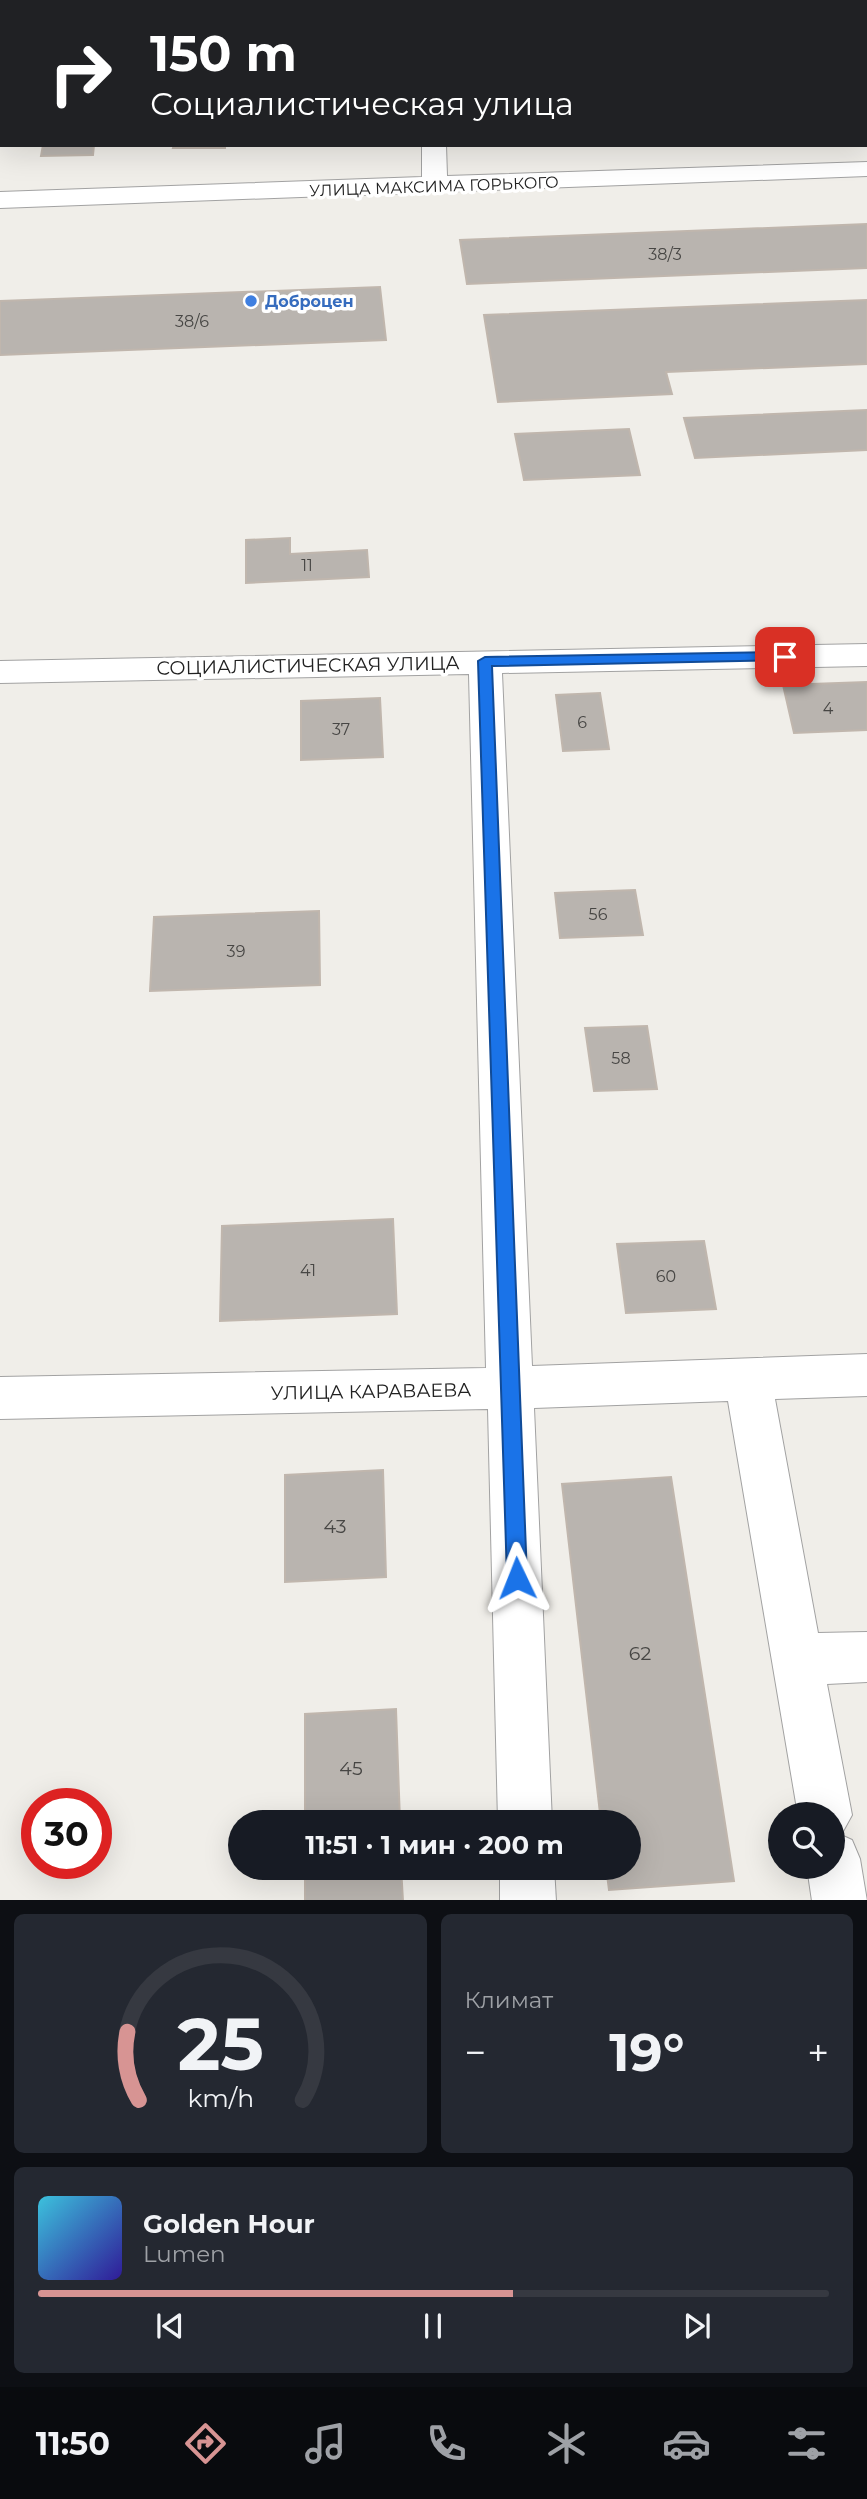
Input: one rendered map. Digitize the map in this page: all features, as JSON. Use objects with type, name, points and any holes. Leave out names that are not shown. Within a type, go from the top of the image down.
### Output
[{"type":"street","points":[[434,147],[435,186]]},
{"type":"street","name":"УЛИЦА МАКСИМА ГОРЬКОГО","points":[[0,200],[867,169]]},
{"type":"street","name":"СОЦИАЛИСТИЧЕСКАЯ УЛИЦА","points":[[0,672],[867,655]]},
{"type":"street","points":[[485,661],[525,1810]]},
{"type":"street","name":"УЛИЦА КАРАВАЕВА","points":[[0,1398],[510,1388],[867,1375]]},
{"type":"street","points":[[748,1380],[823,1802]]},
{"type":"street","points":[[797,1659],[867,1657]]},
{"type":"street","points":[[837,1879],[841,1900]]},
{"type":"street","points":[[527,1880],[528,1900]]},
{"type":"building","points":[[43,147],[94,147],[93,155],[41,156]]},
{"type":"building","points":[[173,147],[225,147],[225,148]]},
{"type":"building","points":[[867,224],[867,268],[467,284],[460,240]]},
{"type":"building","points":[[380,287],[386,340],[0,355],[0,301]]},
{"type":"building","points":[[867,300],[867,364],[666,372],[672,394],[498,402],[484,315]]},
{"type":"building","points":[[867,410],[867,450],[695,458],[684,418]]},
{"type":"building","points":[[629,429],[640,475],[524,480],[515,434]]},
{"type":"building","points":[[290,538],[290,554],[367,550],[369,577],[246,583],[246,540]]},
{"type":"building","points":[[867,682],[867,730],[794,733],[783,685]]},
{"type":"building","points":[[600,693],[609,749],[563,751],[556,695]]},
{"type":"building","points":[[380,698],[383,757],[301,760],[301,701]]},
{"type":"building","points":[[635,890],[643,935],[560,938],[555,893]]},
{"type":"building","points":[[319,911],[320,985],[150,991],[154,917]]},
{"type":"building","points":[[647,1026],[657,1089],[594,1091],[585,1028]]},
{"type":"building","points":[[393,1219],[397,1314],[220,1321],[222,1226]]},
{"type":"building","points":[[704,1241],[716,1309],[626,1313],[617,1244]]},
{"type":"building","points":[[383,1470],[386,1577],[285,1582],[285,1475]]},
{"type":"building","points":[[671,1477],[734,1881],[609,1890],[608,1880],[641,1880],[641,1810],[600,1810],[562,1484]]},
{"type":"building","points":[[396,1709],[400,1810],[305,1810],[305,1714]]},
{"type":"building","points":[[305,1880],[402,1880],[403,1900],[305,1900]]},
{"type":"place","name":"Доброцен","points":[[251,301]]},
{"type":"route","points":[[517,1578],[485,661],[785,657]]}]
